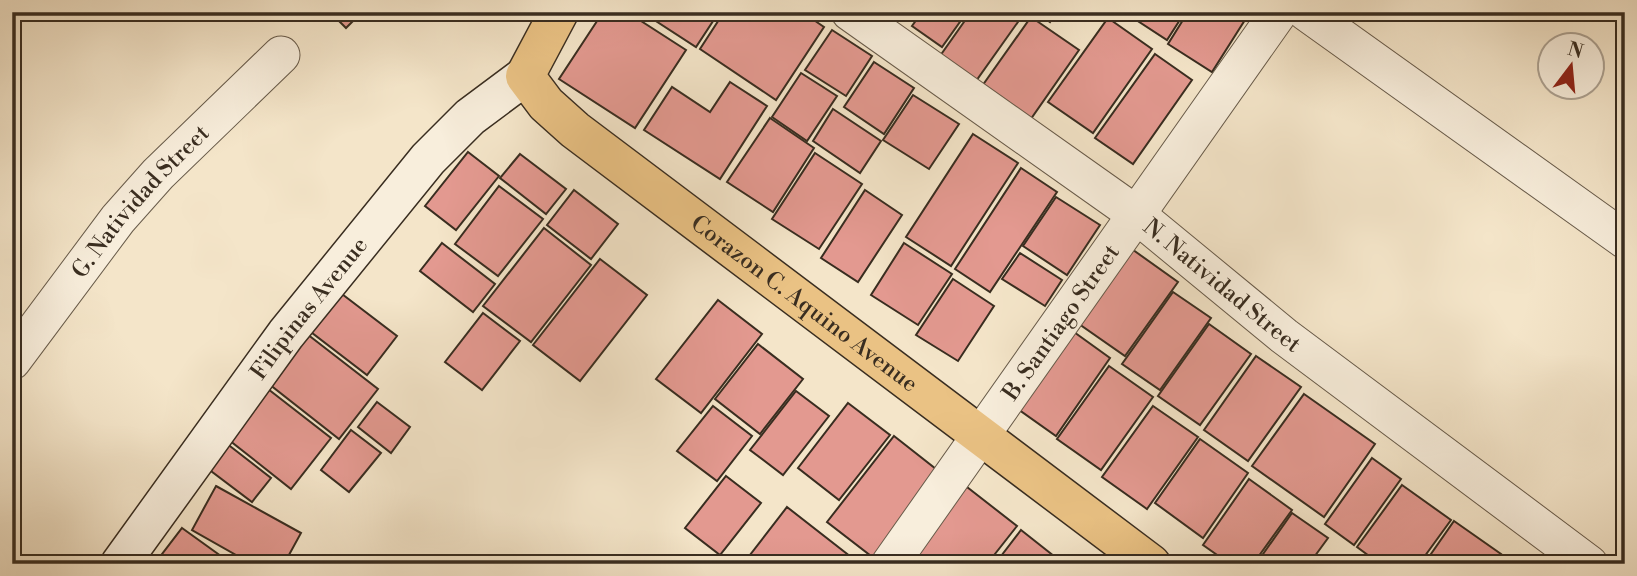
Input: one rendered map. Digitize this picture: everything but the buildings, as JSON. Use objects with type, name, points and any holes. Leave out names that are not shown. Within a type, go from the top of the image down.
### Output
[{"type":"main road","points":[[525,76],[559,12]]},
{"type":"main road","name":"Corazon C. Aquino Avenue","points":[[525,76],[546,104],[575,130],[1150,564]]},
{"type":"street","name":"N. Natividad Street","points":[[850,12],[1137,215],[1284,336],[1589,564]]},
{"type":"street","name":"B. Santiago Street","points":[[890,564],[1279,12]]},
{"type":"street","points":[[1306,12],[1625,240]]},
{"type":"street","name":"G. Natividad Street","points":[[12,361],[118,219],[158,174],[281,55]]},
{"type":"street","name":"Filipinas Avenue","points":[[120,564],[286,334],[428,159],[470,117],[525,76]]}]
